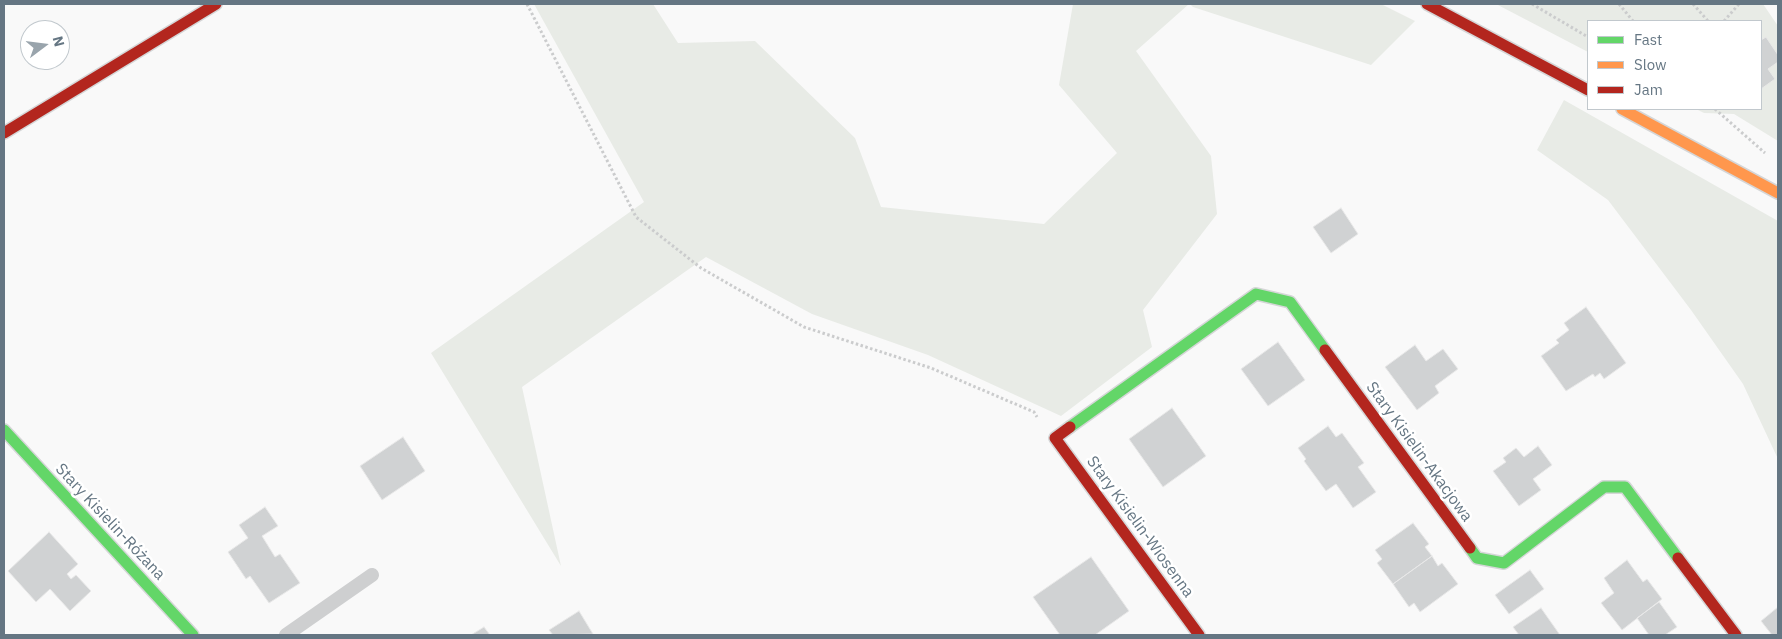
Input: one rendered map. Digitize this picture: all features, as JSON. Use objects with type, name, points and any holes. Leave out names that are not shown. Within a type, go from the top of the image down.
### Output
[{"type":"street","points":[[4,133],[216,4]]},
{"type":"street","points":[[1427,4],[1587,89]]},
{"type":"street","points":[[1624,110],[1778,193]]},
{"type":"street","name":"Stary Kisielin-Akacjowa","points":[[1055,438],[1256,294],[1290,302],[1477,558],[1504,563],[1604,487],[1625,487],[1736,635]]},
{"type":"street","name":"Stary Kisielin-Różana","points":[[4,430],[193,635]]},
{"type":"street","name":"Stary Kisielin-Wiosenna","points":[[1055,438],[1199,635]]},
{"type":"lane","points":[[286,635],[372,575]]},
{"type":"path","points":[[527,4],[636,217],[701,268],[804,327],[931,368],[1034,412],[1055,438]]},
{"type":"path","points":[[1532,4],[1587,36]]},
{"type":"path","points":[[1619,4],[1633,20]]},
{"type":"path","points":[[1693,4],[1707,20]]},
{"type":"path","points":[[1725,20],[1739,4]]},
{"type":"path","points":[[1716,110],[1771,158]]},
{"type":"shaded area","points":[[534,4],[653,4],[678,43],[755,41],[855,138],[881,207],[1044,224],[1117,153],[1059,85],[1073,4],[1189,4],[1136,51],[1211,156],[1217,214],[1143,310],[1152,347],[1061,416],[928,355],[812,314],[706,257],[522,387],[561,566],[431,353],[644,202]]},
{"type":"shaded area","points":[[1190,4],[1381,4],[1415,21],[1371,65],[1193,7]]},
{"type":"shaded area","points":[[1496,4],[1763,4],[1778,26],[1778,141],[1734,114],[1704,113],[1698,110],[1762,110],[1762,20],[1587,20],[1587,51]]},
{"type":"shaded area","points":[[1564,100],[1778,221],[1778,459],[1743,384],[1691,310],[1608,200],[1537,150]]},
{"type":"building","points":[[1766,37],[1778,55],[1778,62],[1768,69],[1775,79],[1762,88],[1762,39]]},
{"type":"building","points":[[1341,208],[1358,234],[1331,253],[1313,227]]},
{"type":"building","points":[[1586,307],[1626,363],[1604,379],[1600,373],[1595,377],[1593,374],[1566,391],[1541,356],[1559,343],[1556,340],[1569,330],[1564,323]]},
{"type":"building","points":[[1278,342],[1305,380],[1268,406],[1241,369]]},
{"type":"building","points":[[1415,345],[1426,361],[1443,349],[1458,369],[1435,386],[1439,393],[1417,410],[1385,367]]},
{"type":"building","points":[[1172,408],[1206,456],[1163,487],[1129,439]]},
{"type":"building","points":[[1328,426],[1336,437],[1342,433],[1364,463],[1358,467],[1376,492],[1353,508],[1336,484],[1326,491],[1304,461],[1306,459],[1298,448]]},
{"type":"building","points":[[403,437],[425,471],[382,500],[360,466]]},
{"type":"building","points":[[1538,446],[1552,465],[1533,479],[1541,490],[1519,506],[1493,471],[1506,462],[1503,458],[1516,448],[1524,457]]},
{"type":"building","points":[[265,507],[278,526],[262,536],[275,557],[280,554],[300,583],[269,603],[250,576],[246,579],[228,552],[248,538],[239,525]]},
{"type":"building","points":[[1413,523],[1429,544],[1425,547],[1432,556],[1393,584],[1377,563],[1382,559],[1375,550]]},
{"type":"building","points":[[49,532],[78,564],[67,574],[71,579],[76,575],[91,591],[70,611],[50,589],[36,602],[8,571]]},
{"type":"building","points":[[1432,556],[1438,566],[1442,563],[1458,584],[1420,612],[1414,603],[1409,607],[1393,584]]},
{"type":"building","points":[[1091,557],[1129,611],[1095,635],[1060,635],[1033,597]]},
{"type":"building","points":[[1627,560],[1643,582],[1647,579],[1662,599],[1622,630],[1601,603],[1614,593],[1604,578]]},
{"type":"building","points":[[1530,570],[1544,589],[1509,614],[1495,595]]},
{"type":"building","points":[[1659,602],[1677,627],[1665,635],[1649,635],[1637,618]]},
{"type":"building","points":[[1778,607],[1778,635],[1772,635],[1761,621]]},
{"type":"building","points":[[1541,608],[1560,635],[1519,635],[1513,627]]},
{"type":"building","points":[[579,611],[593,634],[553,635],[549,630]]},
{"type":"building","points":[[484,627],[490,635],[471,635]]},
{"type":"traffic: fast","points":[[1070,427],[1256,294],[1290,302],[1325,350]]},
{"type":"traffic: fast","points":[[4,430],[193,635]]},
{"type":"traffic: fast","points":[[1470,548],[1477,558],[1504,563],[1604,487],[1625,487],[1678,558]]},
{"type":"traffic: slow","points":[[1624,110],[1778,193]]},
{"type":"traffic: jam","points":[[4,133],[216,4]]},
{"type":"traffic: jam","points":[[1427,4],[1587,89]]},
{"type":"traffic: jam","points":[[1325,350],[1470,548]]},
{"type":"traffic: jam","points":[[1070,427],[1055,438],[1199,635]]},
{"type":"traffic: jam","points":[[1678,558],[1736,635]]}]
